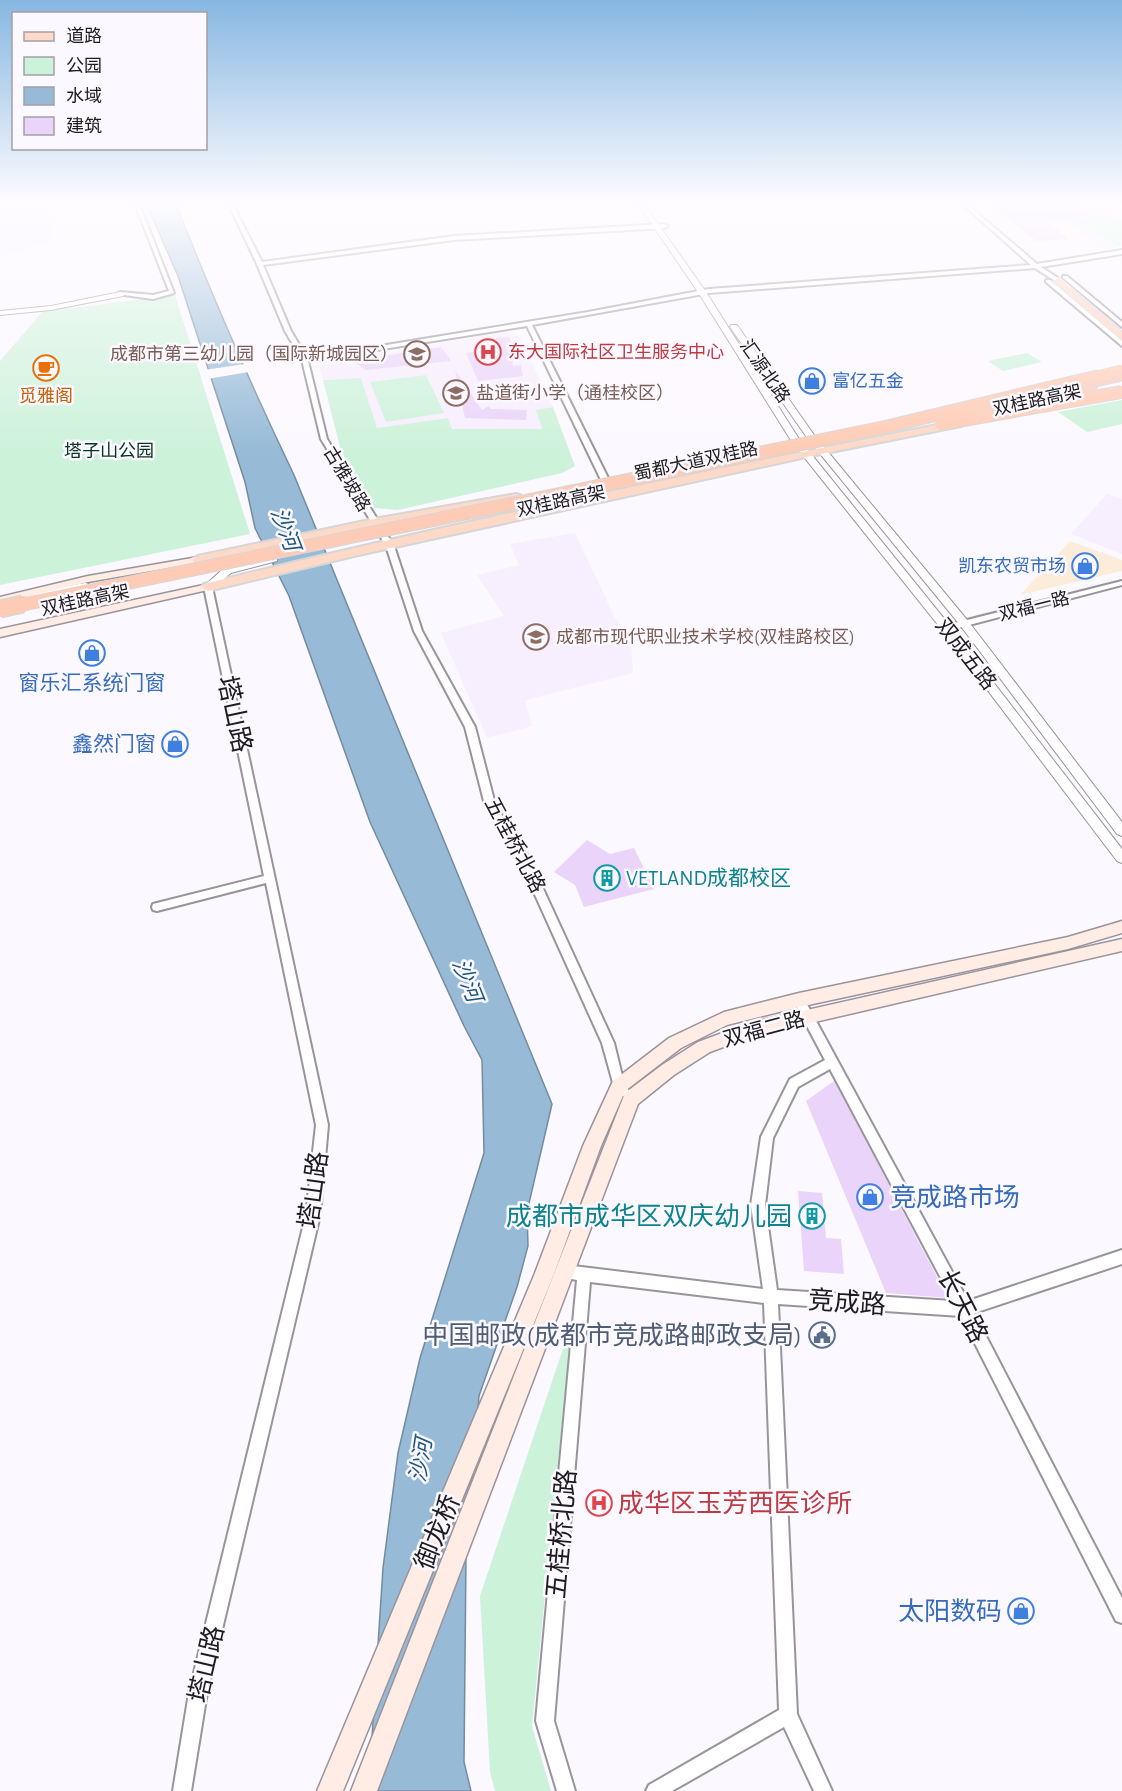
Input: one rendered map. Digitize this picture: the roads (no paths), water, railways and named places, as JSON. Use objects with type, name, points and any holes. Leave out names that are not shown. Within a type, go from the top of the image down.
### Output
[{"type":"highway","points":[[1063,285],[1122,336]]},
{"type":"highway","points":[[887,429],[1122,371]]},
{"type":"highway","name":"双桂路高架","points":[[0,618],[1122,377]]},
{"type":"highway","name":"双桂路高架","points":[[0,609],[199,564],[1122,381]]},
{"type":"highway","points":[[887,429],[1002,415],[1122,392]]},
{"type":"main road","name":"蜀都大道双桂路","points":[[199,564],[213,555],[605,480],[1122,371]]},
{"type":"main road","name":"蜀都大道双桂路","points":[[208,587],[224,579],[350,548],[390,546],[822,450],[935,429],[1122,387]]},
{"type":"main road","points":[[0,600],[88,579],[199,564]]},
{"type":"main road","points":[[0,633],[208,587]]},
{"type":"main road","name":"双福二路","points":[[542,1335],[554,1273],[592,1146],[619,1086],[675,1042],[724,1019],[799,1000],[1068,943],[1122,927]]},
{"type":"main road","name":"双福二路","points":[[554,1273],[631,1100],[668,1070],[704,1047],[749,1030],[1122,945]]},
{"type":"main road","name":"御龙桥","points":[[330,1791],[554,1273]]},
{"type":"main road","name":"御龙桥","points":[[364,1791],[542,1335]]},
{"type":"street","points":[[0,313],[51,308],[120,294],[153,297],[172,292],[169,285]]},
{"type":"street","name":"古雅坡路","points":[[269,285],[288,331],[305,360],[324,439],[374,523]]},
{"type":"street","name":"汇源北路","points":[[699,285],[822,450]]},
{"type":"street","name":"汇源北路","points":[[701,285],[795,440],[806,454]]},
{"type":"street","points":[[305,360],[529,324],[705,292],[799,285]]},
{"type":"street","points":[[1053,285],[1122,344]]},
{"type":"street","points":[[1063,285],[1122,336]]},
{"type":"street","points":[[1074,285],[1122,326]]},
{"type":"street","points":[[529,324],[605,480]]},
{"type":"street","name":"双成五路","points":[[822,450],[964,623],[1122,831]]},
{"type":"street","name":"双成五路","points":[[806,454],[946,628],[1122,858]]},
{"type":"street","points":[[350,548],[369,534],[374,523]]},
{"type":"street","name":"五桂桥北路","points":[[374,523],[390,546],[418,631],[470,727],[490,805],[524,856],[608,1043],[619,1086],[631,1100]]},
{"type":"street","points":[[199,564],[207,560],[217,567],[217,574],[208,587]]},
{"type":"street","name":"双福一路","points":[[946,628],[1122,583]]},
{"type":"street","name":"塔山路","points":[[182,1791],[198,1693],[313,1215],[322,1125],[208,587]]},
{"type":"street","points":[[157,907],[270,878]]},
{"type":"street","name":"长天路","points":[[799,1000],[965,1309],[1122,1615]]},
{"type":"street","points":[[823,1791],[788,1715],[771,1297],[758,1205],[767,1137],[794,1083],[833,1060]]},
{"type":"street","name":"竞成路","points":[[554,1273],[771,1297],[965,1309],[1122,1257]]},
{"type":"street","name":"五桂桥北路","points":[[566,1791],[545,1721],[584,1275]]},
{"type":"street","points":[[655,1791],[788,1715]]},
{"type":"water","name":"沙河","points":[[181,285],[209,285],[294,475],[552,1104],[527,1212],[528,1246],[517,1287],[479,1396],[466,1557],[464,1762],[471,1791],[371,1791],[369,1783],[383,1568],[398,1453],[420,1358],[484,1153],[482,1060],[464,1026],[370,822],[289,596],[255,528],[245,482]]},
{"type":"place","name":"东大国际社区卫生服务中心","points":[[488,352]]},
{"type":"place","name":"成都市第三幼儿园（国际新城园区）","points":[[417,354]]},
{"type":"place","name":"觅雅阁","points":[[46,368]]},
{"type":"place","name":"富亿五金","points":[[812,381]]},
{"type":"place","name":"盐道街小学（通桂校区）","points":[[456,393]]},
{"type":"place","name":"凯东农贸市场","points":[[1085,566]]},
{"type":"place","name":"成都市现代职业技术学校(双桂路校区)","points":[[536,637]]},
{"type":"place","name":"窗乐汇系统门窗","points":[[92,653]]},
{"type":"place","name":"鑫然门窗","points":[[175,744]]},
{"type":"place","name":"VETLAND成都校区","points":[[607,878]]},
{"type":"place","name":"竞成路市场","points":[[870,1197]]},
{"type":"place","name":"成都市成华区双庆幼儿园","points":[[812,1216]]},
{"type":"place","name":"中国邮政(成都市竞成路邮政支局)","points":[[822,1335]]},
{"type":"place","name":"成华区玉芳西医诊所","points":[[599,1503]]},
{"type":"place","name":"太阳数码","points":[[1021,1611]]},
{"type":"park label","name":"塔子山公园","points":[[109,451]]}]
